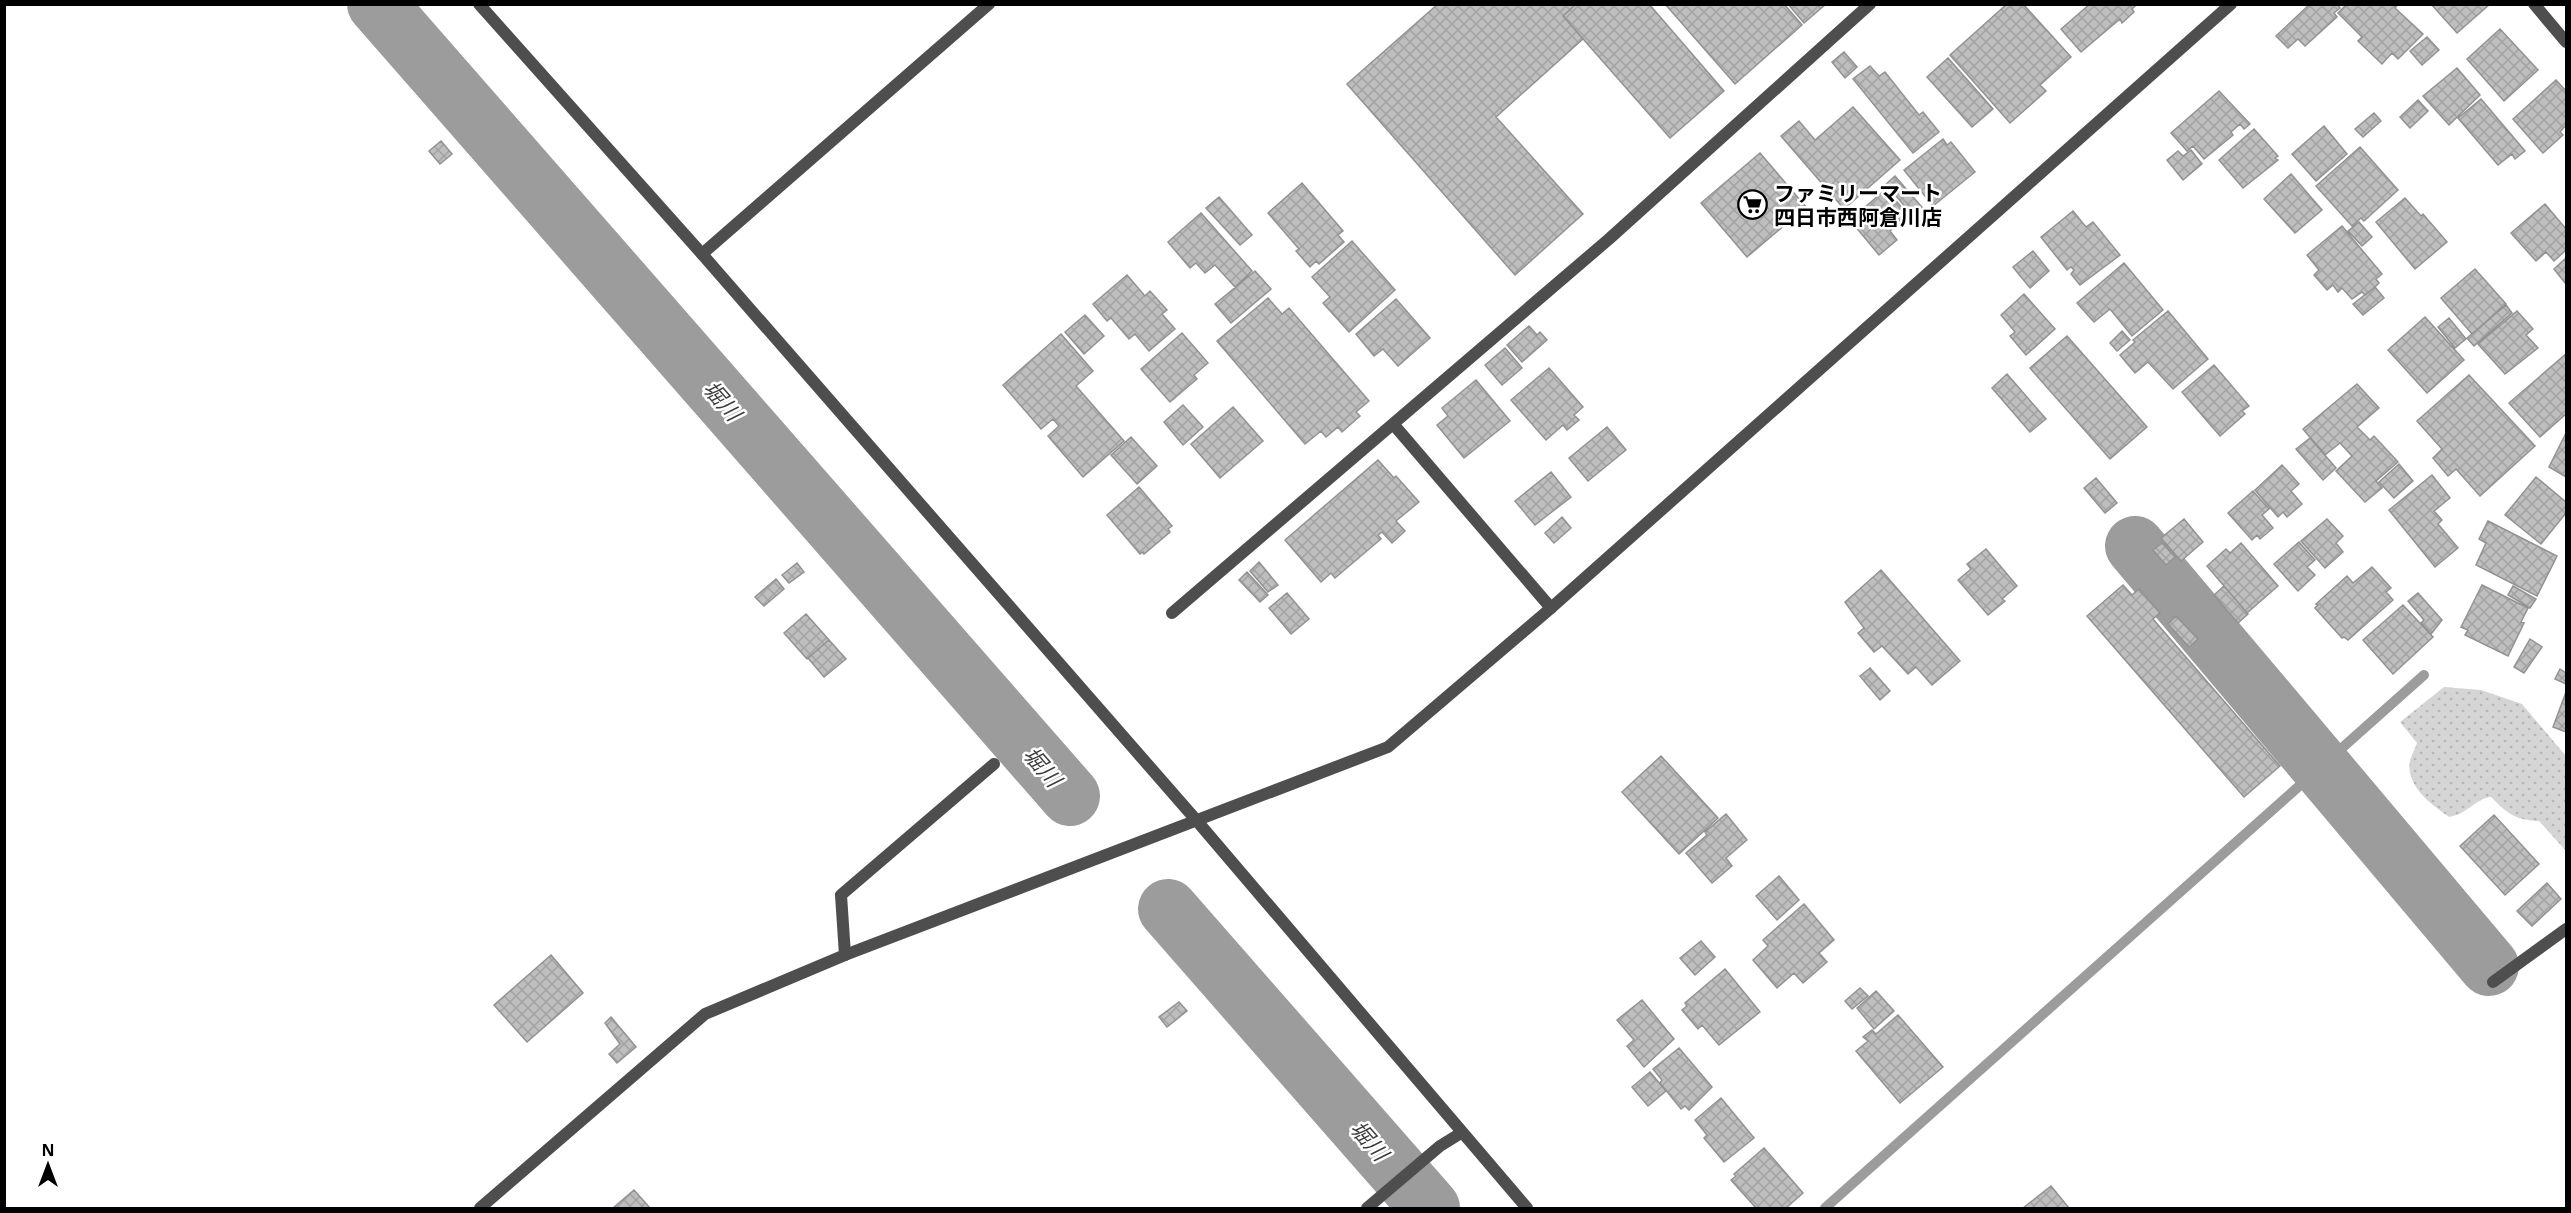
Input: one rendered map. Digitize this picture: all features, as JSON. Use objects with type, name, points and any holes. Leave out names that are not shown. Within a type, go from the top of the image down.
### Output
[{"type":"street","points":[[479,4],[702,254],[1197,820],[1527,1209]]},
{"type":"street","points":[[702,254],[989,4]]},
{"type":"street","points":[[1172,613],[1609,239],[1870,4]]},
{"type":"street","points":[[480,1209],[705,1014],[845,955],[1388,747],[1551,608],[2231,4]]},
{"type":"street","points":[[2534,4],[2566,42]]},
{"type":"street","points":[[1394,425],[1551,608]]},
{"type":"street","points":[[845,955],[842,896],[994,764]]},
{"type":"street","points":[[2493,982],[2566,929]]},
{"type":"street","points":[[1367,1209],[1440,1146],[1461,1133]]},
{"type":"shaded area","points":[[2444,687],[2481,690],[2522,704],[2566,756],[2566,851],[2539,821],[2512,815],[2491,797],[2449,817],[2421,794],[2412,779],[2410,770],[2417,743],[2400,722]]},
{"type":"building","points":[[1438,4],[1576,4],[1563,16],[1583,39],[1496,117],[1583,214],[1515,275],[1347,84]]},
{"type":"building","points":[[1576,4],[1649,4],[1724,91],[1670,138],[1563,16]]},
{"type":"building","points":[[1665,4],[1784,4],[1802,25],[1735,84]]},
{"type":"building","points":[[1788,4],[1826,4],[1804,23]]},
{"type":"building","points":[[2007,4],[2023,4],[2071,57],[2040,85],[2046,91],[2010,123],[1950,55]]},
{"type":"building","points":[[2090,4],[2137,4],[2132,9],[2134,12],[2122,23],[2120,19],[2081,52],[2061,29]]},
{"type":"building","points":[[2310,4],[2337,4],[2340,8],[2334,13],[2337,17],[2305,46],[2298,39],[2288,48],[2276,36]]},
{"type":"building","points":[[2347,4],[2398,4],[2395,8],[2423,34],[2398,59],[2392,53],[2382,64],[2358,41],[2362,37],[2338,13]]},
{"type":"building","points":[[2431,4],[2490,4],[2457,33]]},
{"type":"building","points":[[2500,29],[2538,70],[2504,101],[2467,59]]},
{"type":"building","points":[[2427,37],[2439,50],[2422,65],[2410,51]]},
{"type":"building","points":[[1844,52],[1857,67],[1845,78],[1832,62]]},
{"type":"building","points":[[1948,58],[1993,109],[1972,127],[1927,77]]},
{"type":"building","points":[[1870,66],[1879,76],[1885,72],[1919,115],[1923,112],[1939,132],[1913,153],[1853,79]]},
{"type":"building","points":[[2457,68],[2480,95],[2449,125],[2423,96]]},
{"type":"building","points":[[2556,80],[2566,91],[2566,125],[2560,132],[2563,135],[2543,153],[2513,119]]},
{"type":"building","points":[[2219,91],[2250,124],[2244,129],[2240,124],[2231,132],[2233,135],[2204,159],[2193,146],[2187,151],[2171,133]]},
{"type":"building","points":[[2481,99],[2525,151],[2515,159],[2512,154],[2498,165],[2458,118]]},
{"type":"building","points":[[2418,100],[2428,111],[2410,128],[2400,117]]},
{"type":"building","points":[[1853,107],[1900,160],[1844,209],[1781,136],[1799,121],[1815,140]]},
{"type":"building","points":[[2374,113],[2381,121],[2363,137],[2355,129]]},
{"type":"building","points":[[2324,126],[2347,154],[2316,181],[2292,154]]},
{"type":"building","points":[[2254,129],[2278,156],[2275,158],[2278,160],[2243,188],[2219,160]]},
{"type":"building","points":[[1943,139],[1947,145],[1951,142],[1975,172],[1933,206],[1904,170]]},
{"type":"building","points":[[441,141],[452,154],[440,164],[429,151]]},
{"type":"building","points":[[2360,147],[2398,190],[2364,221],[2361,218],[2352,226],[2316,186]]},
{"type":"building","points":[[2191,150],[2202,164],[2183,180],[2167,160],[2178,151],[2183,156]]},
{"type":"building","name":"ファミリーマート 四日市西阿倉川店","points":[[1760,153],[1806,207],[1747,257],[1701,203]]},
{"type":"building","points":[[2291,174],[2322,210],[2295,233],[2264,199]]},
{"type":"building","points":[[1895,176],[1927,213],[1918,222],[1886,184]]},
{"type":"building","points":[[1302,183],[1343,231],[1338,235],[1344,242],[1319,264],[1316,261],[1310,267],[1296,251],[1299,249],[1268,213]]},
{"type":"building","points":[[1886,189],[1909,216],[1890,231],[1897,240],[1879,255],[1850,220]]},
{"type":"building","points":[[1219,197],[1252,235],[1240,245],[1206,208]]},
{"type":"building","points":[[2405,198],[2421,216],[2423,214],[2447,242],[2415,269],[2376,222]]},
{"type":"building","points":[[2545,204],[2566,229],[2566,250],[2554,261],[2546,252],[2536,261],[2511,233]]},
{"type":"building","points":[[2073,211],[2086,227],[2093,222],[2120,255],[2080,285],[2071,274],[2074,270],[2071,267],[2067,270],[2041,237]]},
{"type":"building","points":[[1201,213],[1252,271],[1235,287],[1215,265],[1205,273],[1196,263],[1190,268],[1168,242]]},
{"type":"building","points":[[2359,222],[2372,237],[2362,246],[2348,231]]},
{"type":"building","points":[[2342,226],[2382,274],[2376,279],[2379,283],[2375,287],[2365,295],[2362,292],[2352,299],[2342,288],[2338,292],[2333,285],[2327,290],[2314,275],[2319,270],[2307,255]]},
{"type":"building","points":[[1352,241],[1395,290],[1349,332],[1323,303],[1330,297],[1312,277]]},
{"type":"building","points":[[2033,251],[2049,271],[2030,288],[2013,267]]},
{"type":"building","points":[[2566,258],[2566,284],[2554,269]]},
{"type":"building","points":[[2124,263],[2163,310],[2132,336],[2110,309],[2094,322],[2077,303]]},
{"type":"building","points":[[2475,269],[2506,304],[2472,334],[2441,298]]},
{"type":"building","points":[[1255,271],[1271,289],[1231,323],[1215,304]]},
{"type":"building","points":[[1127,275],[1145,296],[1150,291],[1167,310],[1162,314],[1175,329],[1149,351],[1135,334],[1129,339],[1111,318],[1107,321],[1093,304]]},
{"type":"building","points":[[2375,287],[2384,298],[2363,315],[2353,304]]},
{"type":"building","points":[[2024,294],[2055,329],[2026,355],[2010,336],[2015,332],[2001,315]]},
{"type":"building","points":[[1268,298],[1282,314],[1289,308],[1369,401],[1356,412],[1360,416],[1342,432],[1338,427],[1326,437],[1321,431],[1305,444],[1217,341]]},
{"type":"building","points":[[1396,299],[1430,338],[1398,366],[1383,349],[1374,356],[1356,334]]},
{"type":"building","points":[[2506,305],[2512,313],[2474,346],[2467,338]]},
{"type":"building","points":[[2168,311],[2208,359],[2173,389],[2148,362],[2135,373],[2120,355],[2135,342],[2133,340]]},
{"type":"building","points":[[2517,311],[2533,329],[2526,335],[2538,348],[2505,374],[2478,344]]},
{"type":"building","points":[[1085,315],[1104,336],[1084,354],[1065,332]]},
{"type":"building","points":[[2425,317],[2464,360],[2427,393],[2388,350]]},
{"type":"building","points":[[2449,318],[2466,339],[2455,348],[2438,327]]},
{"type":"building","points":[[1529,326],[1537,335],[1540,332],[1547,340],[1522,362],[1507,345]]},
{"type":"building","points":[[2122,331],[2130,340],[2117,351],[2110,343]]},
{"type":"building","points":[[1182,333],[1208,363],[1194,375],[1197,379],[1170,402],[1141,369]]},
{"type":"building","points":[[1061,334],[1093,371],[1076,386],[1124,441],[1083,477],[1048,436],[1059,426],[1053,419],[1041,429],[1003,385]]},
{"type":"building","points":[[2067,336],[2147,427],[2110,459],[2030,368]]},
{"type":"building","points":[[1505,348],[1522,368],[1502,385],[1485,365]]},
{"type":"building","points":[[2566,354],[2566,414],[2540,437],[2509,403]]},
{"type":"building","points":[[2214,365],[2249,406],[2242,411],[2245,414],[2220,436],[2182,392]]},
{"type":"building","points":[[1549,368],[1583,407],[1574,415],[1579,420],[1567,430],[1563,425],[1546,440],[1511,400]]},
{"type":"building","points":[[2007,374],[2046,419],[2030,432],[1992,388]]},
{"type":"building","points":[[2469,375],[2535,446],[2480,496],[2456,469],[2448,476],[2433,458],[2442,449],[2417,421]]},
{"type":"building","points":[[1476,380],[1510,421],[1464,458],[1437,425],[1448,416],[1442,408]]},
{"type":"building","points":[[2357,384],[2379,408],[2357,427],[2370,440],[2374,436],[2398,462],[2376,481],[2382,488],[2365,502],[2336,471],[2352,456],[2340,443],[2325,455],[2303,429]]},
{"type":"building","points":[[1183,405],[1203,427],[1183,445],[1164,422]]},
{"type":"building","points":[[1233,407],[1263,441],[1220,478],[1191,444]]},
{"type":"building","points":[[1607,427],[1626,450],[1588,481],[1569,458]]},
{"type":"building","points":[[2566,433],[2566,477],[2549,467]]},
{"type":"building","points":[[1131,437],[1157,466],[1137,484],[1111,455]]},
{"type":"building","points":[[2310,438],[2336,468],[2323,480],[2296,449]]},
{"type":"building","points":[[1378,460],[1419,502],[1396,521],[1405,531],[1392,543],[1382,532],[1378,535],[1381,539],[1335,578],[1331,573],[1321,582],[1285,540]]},
{"type":"building","points":[[2399,464],[2413,481],[2394,498],[2379,482]]},
{"type":"building","points":[[2282,465],[2299,484],[2291,491],[2302,504],[2287,517],[2283,512],[2278,517],[2255,490]]},
{"type":"building","points":[[1551,472],[1571,497],[1535,525],[1515,501]]},
{"type":"building","points":[[2432,475],[2450,498],[2434,511],[2442,520],[2438,524],[2458,548],[2435,567],[2389,510]]},
{"type":"building","points":[[2536,477],[2566,502],[2566,513],[2541,544],[2505,515]]},
{"type":"building","points":[[2096,478],[2117,503],[2105,513],[2084,488]]},
{"type":"building","points":[[1139,487],[1172,526],[1168,529],[1170,532],[1144,554],[1143,552],[1140,554],[1107,515]]},
{"type":"building","points":[[2253,491],[2269,509],[2262,515],[2273,528],[2260,539],[2257,535],[2252,540],[2228,513]]},
{"type":"building","points":[[1562,517],[1571,528],[1554,543],[1545,533]]},
{"type":"building","points":[[2184,519],[2203,542],[2181,561],[2161,538]]},
{"type":"building","points":[[2327,519],[2343,536],[2336,543],[2343,552],[2325,568],[2301,541]]},
{"type":"building","points":[[2488,521],[2557,556],[2537,596],[2476,565],[2486,543],[2479,539]]},
{"type":"building","points":[[2299,542],[2315,560],[2307,567],[2315,575],[2298,591],[2274,564]]},
{"type":"building","points":[[2162,543],[2175,557],[2166,565],[2153,550]]},
{"type":"building","points":[[2241,543],[2278,586],[2247,613],[2207,566],[2226,549],[2230,553]]},
{"type":"building","points":[[1986,549],[2017,586],[2002,599],[2005,601],[1988,615],[1958,580],[1971,569],[1967,564]]},
{"type":"building","points":[[1259,562],[1278,585],[1268,592],[1250,571]]},
{"type":"building","points":[[797,563],[804,572],[789,583],[782,575]]},
{"type":"building","points":[[2372,567],[2391,588],[2386,592],[2393,600],[2348,640],[2342,638],[2315,608],[2318,605],[2316,604],[2347,576],[2353,583]]},
{"type":"building","points":[[1881,570],[1960,661],[1932,685],[1916,667],[1908,674],[1882,646],[1874,652],[1858,633],[1864,628],[1845,602]]},
{"type":"building","points":[[1247,572],[1268,595],[1260,602],[1239,580]]},
{"type":"building","points":[[776,579],[784,589],[764,606],[755,597]]},
{"type":"building","points":[[2123,585],[2132,595],[2139,589],[2160,613],[2153,619],[2280,766],[2244,797],[2087,616]]},
{"type":"building","points":[[2482,585],[2528,608],[2521,622],[2524,623],[2508,656],[2465,635],[2468,630],[2461,627]]},
{"type":"building","points":[[2224,586],[2248,614],[2238,623],[2214,595]]},
{"type":"building","points":[[2513,586],[2536,599],[2530,608],[2508,595]]},
{"type":"building","points":[[1287,593],[1309,619],[1291,634],[1269,608]]},
{"type":"building","points":[[2418,593],[2442,620],[2431,634],[2421,623],[2424,620],[2408,601]]},
{"type":"building","points":[[2403,605],[2433,637],[2393,674],[2363,640]]},
{"type":"building","points":[[806,614],[829,640],[807,659],[784,633]]},
{"type":"building","points":[[2176,616],[2198,639],[2189,647],[2168,624]]},
{"type":"building","points":[[2530,639],[2542,647],[2524,673],[2514,667]]},
{"type":"building","points":[[829,640],[846,659],[824,677],[808,658]]},
{"type":"building","points":[[1870,668],[1890,691],[1880,700],[1860,676]]},
{"type":"building","points":[[2560,669],[2566,673],[2566,684],[2555,679]]},
{"type":"building","points":[[2566,692],[2566,732],[2553,727]]},
{"type":"building","points":[[1661,756],[1718,818],[1679,854],[1622,792]]},
{"type":"building","points":[[1726,814],[1747,840],[1726,858],[1732,866],[1712,883],[1686,853]]},
{"type":"building","points":[[2494,815],[2539,864],[2505,895],[2460,846]]},
{"type":"building","points":[[1779,876],[1799,900],[1777,920],[1756,896]]},
{"type":"building","points":[[2547,883],[2561,899],[2532,926],[2517,911]]},
{"type":"building","points":[[1804,904],[1834,940],[1819,953],[1827,962],[1803,983],[1794,973],[1777,988],[1753,960],[1768,946],[1763,940]]},
{"type":"building","points":[[1701,941],[1715,957],[1695,975],[1680,958]]},
{"type":"building","points":[[551,955],[583,993],[527,1042],[494,1005]]},
{"type":"building","points":[[1725,969],[1760,1012],[1719,1045],[1702,1025],[1698,1029],[1682,1010],[1687,1006],[1685,1003]]},
{"type":"building","points":[[1860,988],[1868,996],[1852,1009],[1845,1001]]},
{"type":"building","points":[[1876,991],[1894,1011],[1874,1029],[1857,1008]]},
{"type":"building","points":[[1642,1000],[1674,1039],[1644,1067],[1627,1046],[1634,1040],[1617,1020]]},
{"type":"building","points":[[1179,1002],[1187,1011],[1167,1027],[1159,1017]]},
{"type":"building","points":[[1898,1015],[1943,1067],[1900,1103],[1856,1051],[1868,1041],[1863,1037],[1872,1030],[1876,1034]]},
{"type":"building","points":[[611,1017],[636,1047],[617,1063],[609,1054],[620,1044],[605,1023]]},
{"type":"building","points":[[1679,1048],[1712,1087],[1689,1110],[1685,1106],[1681,1109],[1660,1083],[1662,1080],[1653,1069]]},
{"type":"building","points":[[1650,1072],[1666,1091],[1648,1106],[1632,1087]]},
{"type":"building","points":[[1721,1098],[1754,1138],[1724,1162],[1704,1138],[1707,1135],[1695,1120]]},
{"type":"building","points":[[1764,1148],[1803,1193],[1786,1208],[1756,1208],[1731,1180],[1736,1176],[1734,1174]]},
{"type":"building","points":[[2051,1186],[2069,1208],[2023,1208]]},
{"type":"building","points":[[634,1190],[650,1208],[613,1208]]},
{"type":"waterway","name":"堀川","points":[[377,4],[1070,796]]},
{"type":"waterway","points":[[2135,546],[2489,966]]},
{"type":"waterway","points":[[1825,1208],[2424,675]]},
{"type":"waterway","name":"堀川","points":[[1168,909],[1430,1208]]},
{"type":"place","name":"ファミリーマート 四日市西阿倉川店","points":[[1753,205]]}]
